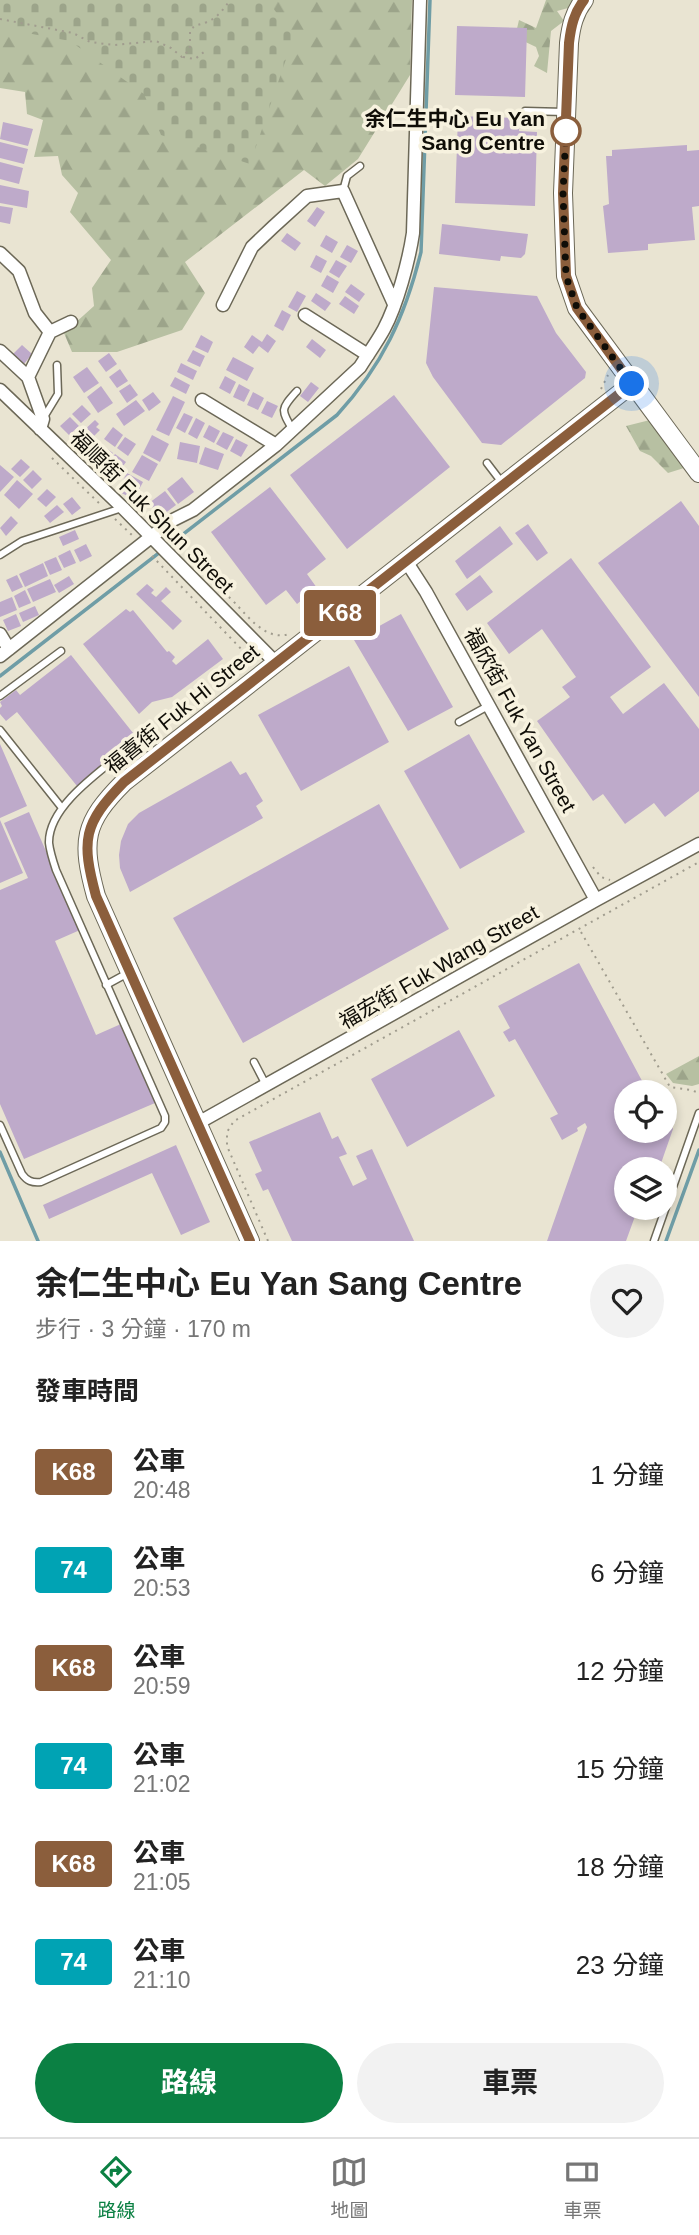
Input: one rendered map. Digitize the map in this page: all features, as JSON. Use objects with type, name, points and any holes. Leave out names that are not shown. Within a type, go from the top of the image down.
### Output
[{"type":"street","points":[[0,634],[5,653],[149,543],[173,520],[193,510],[276,445],[360,367],[368,355],[385,327],[410,254],[413,233],[420,0]]},
{"type":"street","points":[[584,0],[571,27],[563,193],[566,276],[577,308],[699,473]]},
{"type":"street","points":[[223,305],[252,247],[266,233],[307,196],[343,191],[394,304]]},
{"type":"street","points":[[0,253],[19,271],[35,313],[50,332]]},
{"type":"street","points":[[305,315],[368,355]]},
{"type":"street","points":[[28,377],[50,332],[71,322]]},
{"type":"street","points":[[0,351],[28,377],[42,424]]},
{"type":"street","name":"福喜街 Fuk Hi Street","points":[[250,1241],[96,896],[87,863],[88,832],[103,803],[124,782],[632,384]]},
{"type":"street","name":"福順街 Fuk Shun Street","points":[[0,390],[42,424],[123,508],[167,562],[276,663]]},
{"type":"street","points":[[202,400],[276,445]]},
{"type":"street","name":"福欣街 Fuk Yan Street","points":[[406,561],[426,592],[596,900]]},
{"type":"street","name":"福宏街 Fuk Wang Street","points":[[198,1123],[699,844]]},
{"type":"lane","points":[[525,111],[567,112]]},
{"type":"lane","points":[[343,191],[347,176],[360,166]]},
{"type":"lane","points":[[42,424],[58,394],[57,365]]},
{"type":"lane","points":[[294,430],[283,414],[284,407],[296,391]]},
{"type":"lane","points":[[487,463],[504,485]]},
{"type":"lane","points":[[0,555],[22,541],[123,508]]},
{"type":"lane","points":[[0,696],[61,651]]},
{"type":"lane","points":[[459,722],[489,705]]},
{"type":"lane","points":[[0,730],[62,807]]},
{"type":"lane","points":[[0,1125],[25,1179],[35,1182],[41,1182],[163,1126],[165,1116],[52,858],[50,833],[62,807],[130,747]]},
{"type":"lane","points":[[106,985],[130,972]]},
{"type":"lane","points":[[254,1062],[267,1086]]},
{"type":"lane","points":[[654,1241],[699,1112]]},
{"type":"path","points":[[182,57],[190,49],[190,30],[196,24],[208,22],[219,15],[230,0]]},
{"type":"path","points":[[0,19],[73,33],[90,42],[114,45],[156,41],[182,57],[195,59],[204,52]]},
{"type":"path","points":[[49,455],[108,513],[149,543],[245,653]]},
{"type":"path","points":[[268,1241],[227,1146],[227,1132],[234,1121],[699,862]]},
{"type":"path","points":[[581,932],[670,1087],[699,1093]]},
{"type":"green space","points":[[0,0],[412,0],[410,75],[358,159],[325,186],[304,170],[185,262],[205,293],[182,330],[117,352],[72,352],[64,333],[94,306],[92,288],[111,260],[70,212],[78,193],[62,175],[58,156],[34,157],[43,120],[27,114],[25,92],[0,88]]},
{"type":"green space","points":[[0,0],[267,0],[294,36],[250,164],[161,135],[144,94],[70,41],[0,28]]},
{"type":"green space","points":[[546,0],[574,0],[572,7],[557,11],[564,21],[551,31],[547,73],[534,66],[539,56],[536,47],[515,37],[519,20],[536,28]]},
{"type":"green space","points":[[666,416],[683,441],[684,468],[668,473],[651,456],[640,451],[626,426]]},
{"type":"green space","points":[[699,1056],[699,1084],[692,1086],[677,1084],[677,1080],[671,1080],[666,1074]]},
{"type":"building","points":[[457,26],[527,28],[525,97],[455,95]]},
{"type":"building","points":[[458,116],[520,118],[519,131],[537,132],[535,206],[455,203]]},
{"type":"building","points":[[3,122],[33,129],[28,146],[0,139]]},
{"type":"building","points":[[0,142],[28,149],[24,164],[0,158]]},
{"type":"building","points":[[687,145],[687,151],[699,150],[699,206],[692,207],[695,240],[648,244],[648,250],[608,253],[603,206],[609,204],[606,156],[612,156],[612,150]]},
{"type":"building","points":[[0,162],[23,168],[19,184],[0,179]]},
{"type":"building","points":[[0,185],[29,191],[27,208],[0,203]]},
{"type":"building","points":[[0,206],[13,208],[10,224],[0,222]]},
{"type":"building","points":[[317,207],[325,212],[315,227],[307,221]]},
{"type":"building","points":[[442,224],[528,234],[525,254],[521,258],[501,256],[500,261],[439,254]]},
{"type":"building","points":[[287,233],[301,243],[295,251],[281,241]]},
{"type":"building","points":[[326,235],[338,242],[332,253],[320,246]]},
{"type":"building","points":[[347,245],[358,251],[351,263],[340,257]]},
{"type":"building","points":[[316,255],[327,261],[321,273],[310,267]]},
{"type":"building","points":[[336,260],[347,266],[339,278],[329,272]]},
{"type":"building","points":[[327,275],[339,282],[333,293],[321,286]]},
{"type":"building","points":[[351,284],[365,294],[359,302],[345,292]]},
{"type":"building","points":[[434,287],[537,296],[556,333],[586,372],[585,378],[501,445],[482,443],[433,377],[426,363]]},
{"type":"building","points":[[297,291],[306,296],[297,312],[288,307]]},
{"type":"building","points":[[316,293],[331,303],[325,311],[311,301]]},
{"type":"building","points":[[345,296],[359,306],[354,314],[339,304]]},
{"type":"building","points":[[282,310],[291,315],[283,331],[274,326]]},
{"type":"building","points":[[267,334],[276,341],[268,353],[259,346],[253,354],[244,347],[252,335],[262,342]]},
{"type":"building","points":[[201,335],[213,342],[208,353],[195,347]]},
{"type":"building","points":[[312,339],[326,350],[320,358],[306,347]]},
{"type":"building","points":[[22,345],[32,354],[24,364],[13,354]]},
{"type":"building","points":[[193,350],[205,356],[200,367],[187,361]]},
{"type":"building","points":[[109,353],[117,364],[106,372],[98,361]]},
{"type":"building","points":[[233,357],[254,368],[247,381],[226,370]]},
{"type":"building","points":[[181,363],[197,371],[193,380],[177,372]]},
{"type":"building","points":[[87,367],[99,383],[84,393],[73,377]]},
{"type":"building","points":[[120,369],[128,381],[117,388],[109,377]]},
{"type":"building","points":[[225,376],[236,382],[230,394],[219,388]]},
{"type":"building","points":[[175,377],[190,385],[186,394],[170,386]]},
{"type":"building","points":[[311,382],[319,388],[308,402],[300,396]]},
{"type":"building","points":[[130,384],[138,395],[127,403],[119,391]]},
{"type":"building","points":[[239,384],[250,390],[244,402],[233,397]]},
{"type":"building","points":[[101,386],[113,403],[98,413],[87,397]]},
{"type":"building","points":[[153,392],[161,402],[149,411],[142,400]]},
{"type":"building","points":[[253,392],[264,398],[258,410],[247,405]]},
{"type":"building","points":[[394,395],[450,467],[347,549],[290,475]]},
{"type":"building","points":[[173,396],[185,402],[169,436],[156,430]]},
{"type":"building","points":[[136,400],[145,411],[124,426],[116,414]]},
{"type":"building","points":[[267,401],[278,406],[272,418],[261,413]]},
{"type":"building","points":[[82,405],[91,414],[81,423],[72,414]]},
{"type":"building","points":[[184,413],[193,417],[185,433],[176,428]]},
{"type":"building","points":[[70,417],[79,426],[69,435],[60,426]]},
{"type":"building","points":[[196,418],[205,423],[197,439],[188,434]]},
{"type":"building","points":[[95,420],[99,424],[96,427],[100,430],[90,440],[82,432]]},
{"type":"building","points":[[209,425],[220,431],[214,443],[203,437]]},
{"type":"building","points":[[113,427],[123,435],[115,447],[104,439]]},
{"type":"building","points":[[223,432],[234,437],[227,450],[216,444]]},
{"type":"building","points":[[80,435],[92,447],[85,454],[73,441]]},
{"type":"building","points":[[152,435],[169,444],[160,462],[143,453]]},
{"type":"building","points":[[125,437],[136,444],[128,456],[117,448]]},
{"type":"building","points":[[236,439],[248,445],[241,457],[230,451]]},
{"type":"building","points":[[180,442],[200,446],[197,463],[177,459]]},
{"type":"building","points":[[102,445],[113,453],[105,464],[94,457]]},
{"type":"building","points":[[205,447],[224,454],[218,470],[199,464]]},
{"type":"building","points":[[115,454],[126,462],[117,474],[106,466]]},
{"type":"building","points":[[142,455],[158,464],[149,481],[132,472]]},
{"type":"building","points":[[21,459],[30,467],[20,477],[11,469]]},
{"type":"building","points":[[0,465],[14,477],[0,492]]},
{"type":"building","points":[[33,470],[42,479],[32,489],[23,480]]},
{"type":"building","points":[[127,473],[143,482],[134,499],[117,491]]},
{"type":"building","points":[[182,477],[194,492],[178,504],[167,489]]},
{"type":"building","points":[[17,480],[33,494],[19,509],[4,495]]},
{"type":"building","points":[[270,487],[326,559],[307,574],[317,588],[297,604],[286,590],[266,605],[211,532]]},
{"type":"building","points":[[47,489],[56,497],[46,507],[37,499]]},
{"type":"building","points":[[165,491],[176,505],[160,517],[149,503]]},
{"type":"building","points":[[72,497],[81,508],[72,515],[63,504]]},
{"type":"building","points":[[681,501],[699,526],[699,697],[598,563]]},
{"type":"building","points":[[57,505],[64,512],[50,523],[44,516]]},
{"type":"building","points":[[11,516],[18,523],[6,536],[0,528]]},
{"type":"building","points":[[528,524],[548,553],[537,561],[515,533]]},
{"type":"building","points":[[500,526],[513,544],[467,579],[455,561]]},
{"type":"building","points":[[75,530],[79,539],[63,546],[59,537]]},
{"type":"building","points":[[86,544],[92,556],[80,562],[74,550]]},
{"type":"building","points":[[70,550],[76,563],[64,568],[58,556]]},
{"type":"building","points":[[56,557],[62,570],[50,575],[44,562]]},
{"type":"building","points":[[571,558],[651,667],[610,697],[623,714],[664,683],[699,729],[699,791],[665,817],[654,803],[625,824],[603,794],[593,801],[537,721],[570,697],[562,687],[576,677],[542,629],[509,654],[487,623]]},
{"type":"building","points":[[43,563],[48,576],[25,587],[19,574]]},
{"type":"building","points":[[17,575],[23,587],[12,592],[6,580]]},
{"type":"building","points":[[480,575],[493,592],[467,611],[455,594]]},
{"type":"building","points":[[69,576],[74,584],[59,593],[54,585]]},
{"type":"building","points":[[50,579],[56,592],[33,602],[27,589]]},
{"type":"building","points":[[147,584],[154,590],[151,593],[156,597],[166,587],[171,592],[161,601],[182,621],[173,630],[136,594]]},
{"type":"building","points":[[25,590],[31,603],[19,608],[14,596]]},
{"type":"building","points":[[12,597],[17,610],[0,617],[0,602]]},
{"type":"building","points":[[35,606],[39,615],[23,622],[19,613]]},
{"type":"building","points":[[126,609],[130,612],[133,610],[167,652],[175,657],[172,661],[176,665],[208,639],[223,659],[172,697],[152,702],[139,714],[83,644]]},
{"type":"building","points":[[16,614],[21,626],[8,631],[3,620]]},
{"type":"building","points":[[401,614],[453,707],[408,731],[354,640]]},
{"type":"building","points":[[71,655],[137,738],[77,786],[17,712],[6,721],[0,714],[0,702],[16,690],[20,695]]},
{"type":"building","points":[[349,666],[389,742],[301,791],[258,715]]},
{"type":"building","points":[[469,734],[525,832],[460,869],[404,771]]},
{"type":"building","points":[[0,744],[27,806],[0,818]]},
{"type":"building","points":[[231,761],[240,775],[246,772],[263,801],[256,806],[263,818],[130,892],[120,868],[119,855],[128,824],[139,813]]},
{"type":"building","points":[[379,804],[449,929],[243,1043],[173,918]]},
{"type":"building","points":[[29,812],[80,930],[55,941],[96,1035],[121,1024],[155,1103],[24,1159],[0,1104],[0,890],[28,878],[4,823]]},
{"type":"building","points":[[0,820],[23,873],[0,883]]},
{"type":"building","points":[[579,963],[642,1080],[614,1080],[614,1143],[668,1143],[663,1157],[614,1157],[614,1220],[634,1220],[626,1241],[547,1241],[587,1127],[585,1123],[577,1128],[578,1131],[562,1140],[550,1118],[558,1114],[515,1039],[509,1042],[503,1032],[510,1028],[498,1006]]},
{"type":"building","points":[[459,1030],[495,1096],[407,1147],[371,1079]]},
{"type":"building","points":[[320,1112],[332,1139],[338,1136],[347,1154],[339,1157],[353,1186],[367,1179],[356,1156],[372,1149],[414,1241],[292,1241],[268,1189],[263,1191],[255,1174],[262,1171],[249,1142]]},
{"type":"building","points":[[176,1145],[210,1222],[181,1235],[152,1173],[49,1219],[43,1205]]},
{"type":"waterway","points":[[0,676],[337,415],[367,378],[390,340],[415,276],[421,252],[430,0]]},
{"type":"waterway","points":[[666,1241],[699,1150]]},
{"type":"waterway","points":[[0,1152],[38,1241]]},
{"type":"bus line","name":"K68","points":[[250,1241],[96,896],[87,863],[88,832],[103,803],[124,782],[632,384],[577,308],[566,276],[563,193],[569,43],[571,27],[584,0]]},
{"type":"place","name":"余仁生中心 Eu Yan Sang Centre","points":[[566,131]]},
{"type":"route","points":[[566,131],[563,193],[566,276],[577,308],[632,384]]}]
